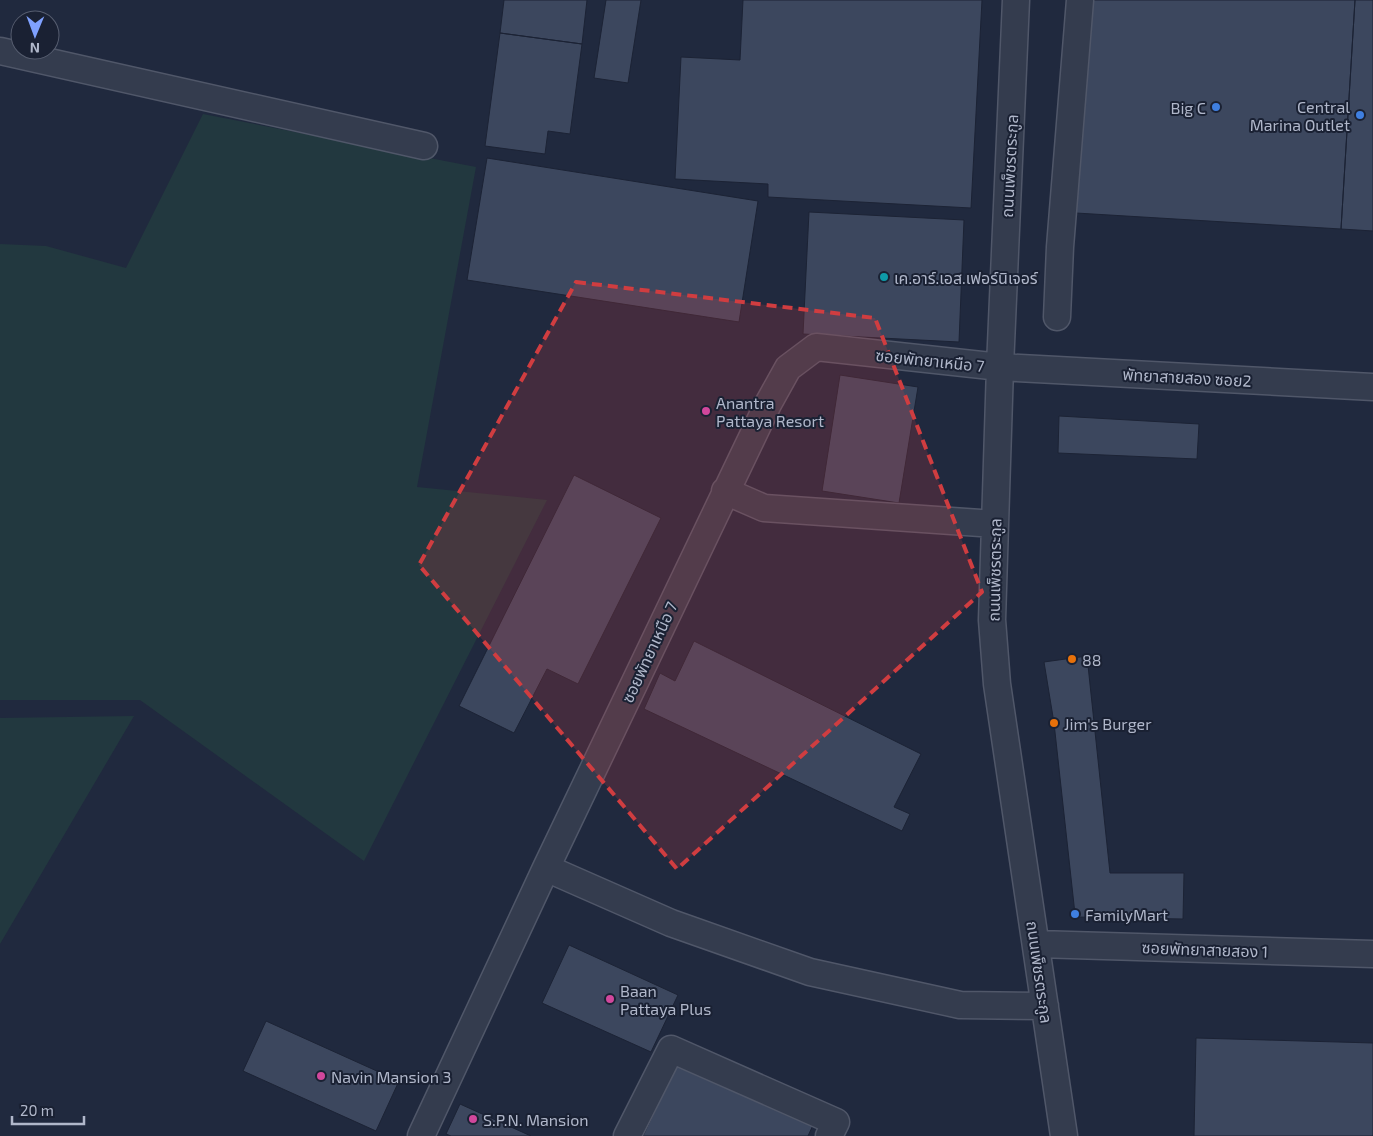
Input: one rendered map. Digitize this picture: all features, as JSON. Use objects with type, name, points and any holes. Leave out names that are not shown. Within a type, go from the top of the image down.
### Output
[{"type":"street","name":"ถนนเพ็ชรตระกูล","points":[[1016,0],[1000,367],[992,620],[997,684],[1064,1136]]},
{"type":"street","points":[[1057,317],[1060,247],[1080,0]]},
{"type":"street","points":[[0,51],[424,146]]},
{"type":"street","name":"ซอยพัทยาเหนือ 7","points":[[421,1136],[725,492],[788,368],[816,347],[1000,367]]},
{"type":"street","name":"พัทยาสายสอง ซอย2","points":[[1000,367],[1373,387]]},
{"type":"street","points":[[725,492],[764,508],[995,524]]},
{"type":"street","points":[[546,868],[671,923],[810,972],[960,1005],[1044,1006]]},
{"type":"street","name":"ซอยพัทยาสายสอง 1","points":[[1036,944],[1373,954]]},
{"type":"street","points":[[627,1136],[671,1050],[836,1122],[829,1136]]},
{"type":"highlighted area","points":[[576,282],[875,318],[982,592],[677,869],[419,565]]},
{"type":"shaded area","points":[[203,114],[476,167],[417,487],[547,500],[364,861],[140,700],[0,700],[0,244],[46,246],[126,268]]},
{"type":"shaded area","points":[[134,716],[0,944],[0,718]]},
{"type":"building","points":[[504,0],[587,0],[582,44],[500,33]]},
{"type":"building","points":[[606,0],[641,0],[628,83],[594,78]]},
{"type":"building","points":[[743,0],[982,0],[971,208],[768,197],[768,184],[675,179],[681,57],[740,60]]},
{"type":"building","name":"Big C","points":[[1090,0],[1355,0],[1341,229],[1076,213]]},
{"type":"building","name":"Central Marina Outlet","points":[[1355,0],[1373,0],[1373,231],[1341,229]]},
{"type":"building","points":[[500,33],[582,44],[570,134],[548,131],[545,154],[485,146]]},
{"type":"building","points":[[487,158],[758,201],[739,322],[467,280]]},
{"type":"building","name":"เค.อาร์.เอส.เฟอร์นิเจอร์","points":[[809,212],[964,220],[959,342],[803,334]]},
{"type":"building","points":[[840,375],[918,387],[899,503],[822,491]]},
{"type":"building","points":[[1059,416],[1199,424],[1197,459],[1058,453]]},
{"type":"building","points":[[574,475],[661,518],[578,684],[547,669],[514,733],[459,706]]},
{"type":"building","points":[[694,641],[921,754],[894,807],[910,814],[902,831],[644,709],[660,673],[675,681]]},
{"type":"building","points":[[1087,656],[1110,873],[1184,873],[1183,919],[1076,917],[1054,723],[1044,662]]},
{"type":"building","name":"Baan Pattaya Plus","points":[[569,945],[678,995],[651,1052],[542,1003]]},
{"type":"building","name":"Navin Mansion 3","points":[[266,1021],[399,1081],[376,1131],[243,1071]]},
{"type":"building","points":[[1196,1038],[1373,1043],[1373,1136],[1194,1136]]},
{"type":"building","points":[[679,1060],[814,1123],[808,1136],[643,1136]]},
{"type":"building","name":"S.P.N. Mansion","points":[[460,1104],[531,1136],[451,1136],[446,1134]]},
{"type":"place","name":"Big C","points":[[1216,107]]},
{"type":"place","name":"Central Marina Outlet","points":[[1360,115]]},
{"type":"place","name":"เค.อาร์.เอส.เฟอร์นิเจอร์","points":[[884,277]]},
{"type":"place","name":"Anantra Pattaya Resort","points":[[706,411]]},
{"type":"place","name":"88","points":[[1072,659]]},
{"type":"place","name":"Jim's Burger","points":[[1054,723]]},
{"type":"place","name":"FamilyMart","points":[[1075,914]]},
{"type":"place","name":"Baan Pattaya Plus","points":[[610,999]]},
{"type":"place","name":"Navin Mansion 3","points":[[321,1076]]},
{"type":"place","name":"S.P.N. Mansion","points":[[473,1119]]}]
